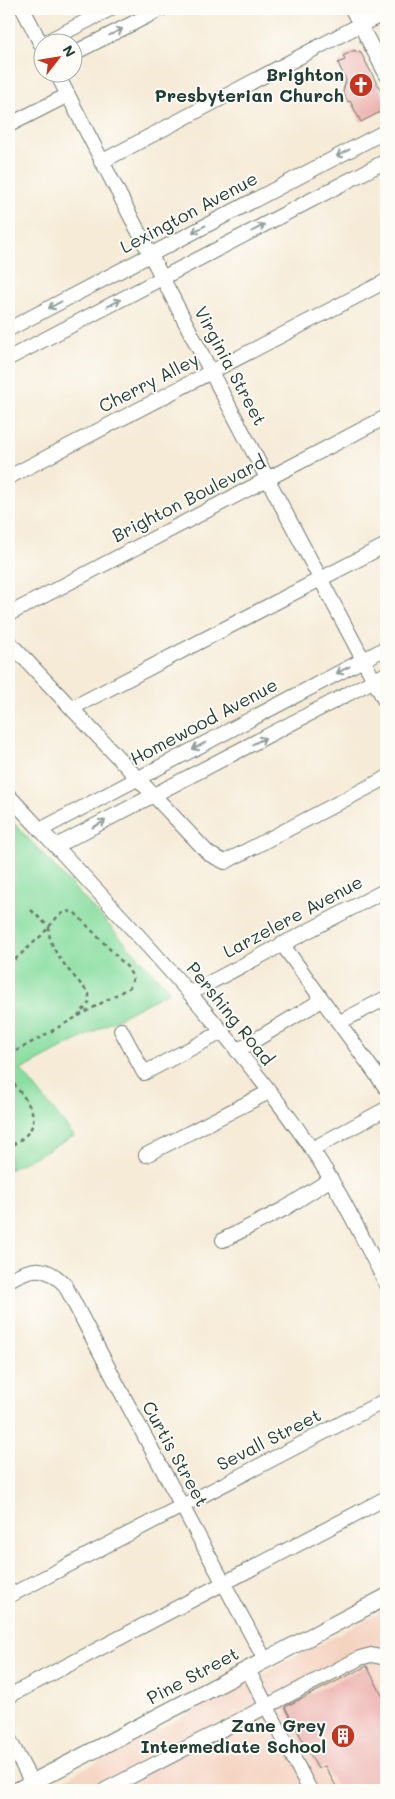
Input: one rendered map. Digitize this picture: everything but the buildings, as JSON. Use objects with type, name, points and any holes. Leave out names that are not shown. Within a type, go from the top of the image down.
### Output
[{"type":"main road","name":"Pine Street","points":[[25,1786],[386,1597]]},
{"type":"street","points":[[23,9],[36,32]]},
{"type":"street","points":[[66,32],[110,9]]},
{"type":"street","points":[[82,49],[161,9]]},
{"type":"street","points":[[352,9],[386,74]]},
{"type":"street","points":[[102,162],[386,13]]},
{"type":"street","name":"Virginia Street","points":[[61,82],[363,660],[380,678],[386,703]]},
{"type":"street","points":[[9,125],[68,95]]},
{"type":"street","name":"Lexington Avenue","points":[[9,329],[386,131]]},
{"type":"street","points":[[9,358],[386,161]]},
{"type":"street","name":"Cherry Alley","points":[[9,477],[386,281]]},
{"type":"street","name":"Brighton Boulevard","points":[[9,614],[386,417]]},
{"type":"street","points":[[72,708],[386,545]]},
{"type":"street","points":[[9,642],[209,854],[226,862],[386,778]]},
{"type":"street","name":"Homewood Avenue","points":[[40,830],[386,648]]},
{"type":"street","points":[[56,846],[380,678]]},
{"type":"street","name":"Pershing Road","points":[[9,796],[190,993],[269,1092],[312,1148],[386,1283]]},
{"type":"street","name":"Larzelere Avenue","points":[[190,993],[386,890]]},
{"type":"street","points":[[282,944],[386,1088]]},
{"type":"street","points":[[340,1022],[386,998]]},
{"type":"street","points":[[237,1051],[322,1000]]},
{"type":"street","points":[[121,1030],[144,1073],[222,1032]]},
{"type":"street","points":[[146,1155],[269,1092]]},
{"type":"street","points":[[312,1148],[386,1109]]},
{"type":"street","points":[[223,1240],[284,1209],[330,1179]]},
{"type":"street","name":"Curtis Street","points":[[9,1280],[22,1272],[34,1269],[47,1271],[56,1276],[65,1285],[118,1389],[265,1660]]},
{"type":"street","name":"Sevall Street","points":[[9,1596],[386,1400]]},
{"type":"street","points":[[9,1696],[386,1498]]},
{"type":"street","points":[[105,1790],[360,1658],[371,1655],[386,1658]]},
{"type":"street","points":[[248,1670],[310,1790]]},
{"type":"street","points":[[9,1739],[25,1786]]},
{"type":"path","points":[[31,910],[49,927]]},
{"type":"path","points":[[9,965],[59,915],[67,911],[76,913],[128,968],[133,978],[130,987],[9,1056]]},
{"type":"path","points":[[49,927],[48,935],[53,949],[89,994],[89,1003],[78,1017]]},
{"type":"path","points":[[9,1077],[30,1107],[35,1121],[31,1129],[17,1143],[9,1147]]},
{"type":"shaded area","points":[[386,1609],[386,1790],[44,1790]]},
{"type":"green space","points":[[9,818],[170,991],[21,1070],[74,1136],[9,1170]]},
{"type":"place","name":"Brighton Presbyterian Church","points":[[361,85]]},
{"type":"place","name":"Zane Grey Intermediate School","points":[[343,1736]]}]
